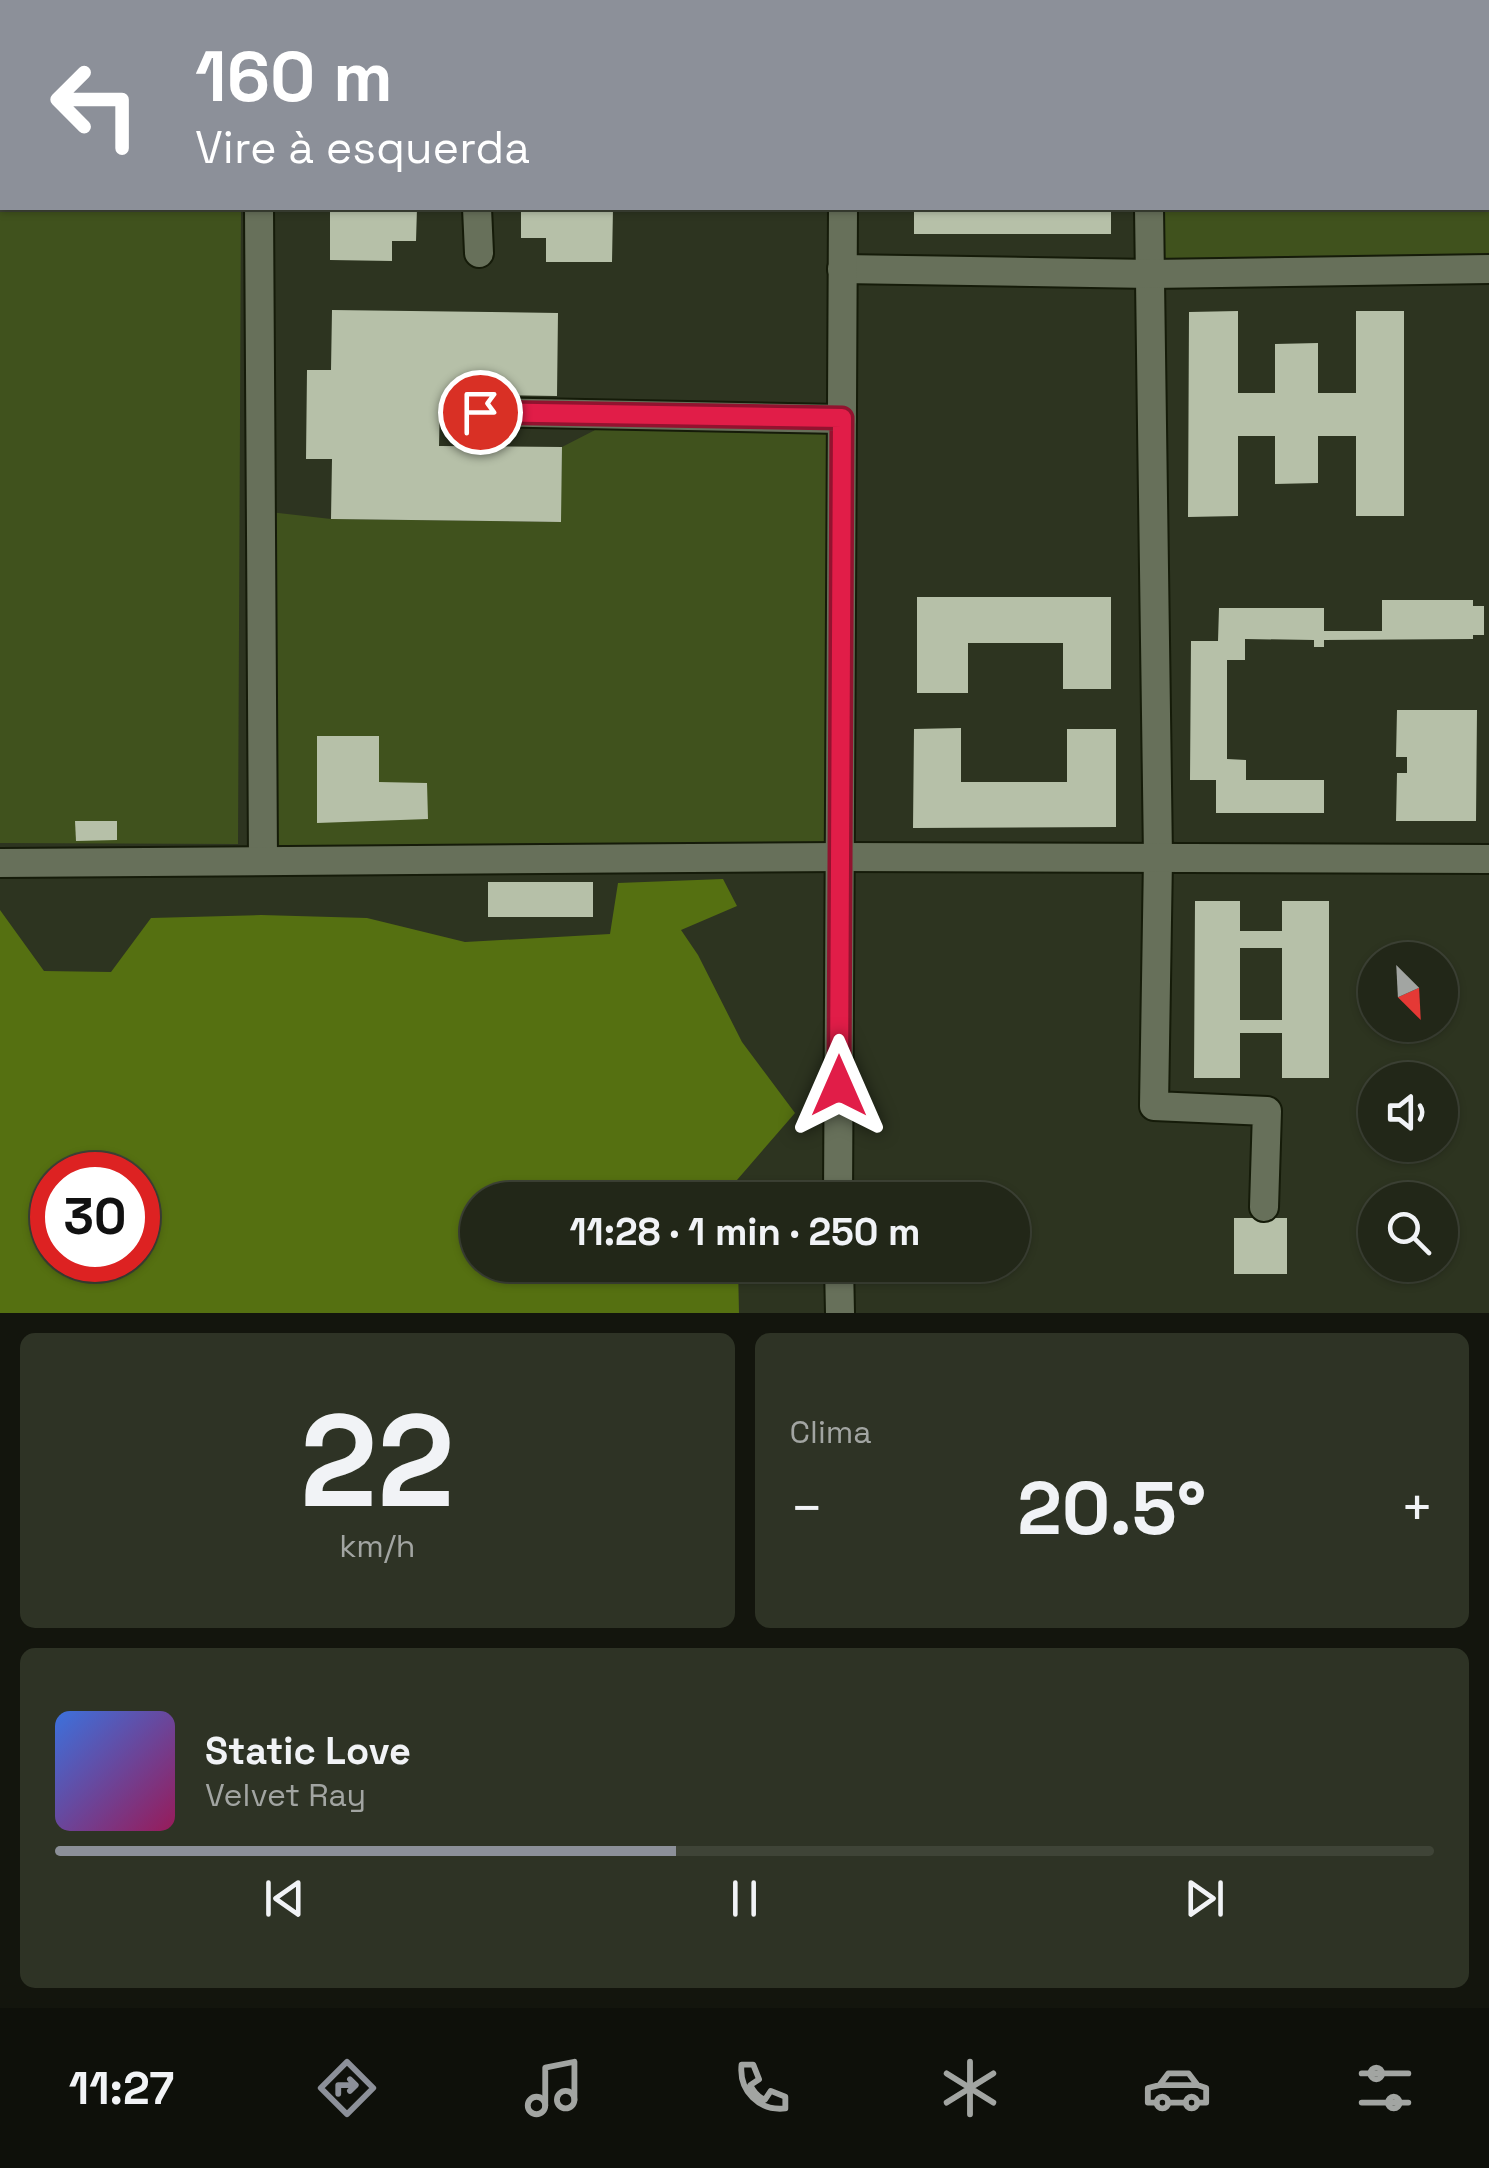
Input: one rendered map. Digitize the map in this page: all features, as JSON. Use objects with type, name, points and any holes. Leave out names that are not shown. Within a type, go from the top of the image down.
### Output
[{"type":"street","points":[[258,210],[263,860]]},
{"type":"street","points":[[477,210],[478,254]]},
{"type":"street","points":[[838,1182],[843,210]]},
{"type":"street","points":[[1149,210],[1158,858],[1154,1106],[1267,1110],[1264,1208]]},
{"type":"street","points":[[842,268],[1151,274],[1489,269]]},
{"type":"street","points":[[480,412],[842,418]]},
{"type":"street","points":[[0,863],[840,857],[1489,859]]},
{"type":"street","points":[[839,1282],[840,1313]]},
{"type":"green space","points":[[0,210],[241,210],[238,844],[0,843]]},
{"type":"green space","points":[[1149,210],[1489,210],[1489,269],[1151,274]]},
{"type":"green space","points":[[829,418],[840,857],[263,860],[261,511],[331,519],[560,522],[562,447],[599,428]]},
{"type":"green space","points":[[723,879],[737,906],[681,930],[742,1042],[795,1113],[737,1182],[460,1182],[460,1282],[738,1282],[739,1313],[0,1313],[0,910],[44,971],[111,972],[151,918],[367,918],[465,942],[610,934],[618,883]]},
{"type":"building","points":[[330,210],[417,210],[416,241],[392,241],[392,261],[330,260]]},
{"type":"building","points":[[521,210],[613,210],[612,262],[546,262],[546,238],[521,238]]},
{"type":"building","points":[[914,210],[1111,210],[1111,234],[914,234]]},
{"type":"building","points":[[332,310],[558,313],[557,396],[486,395],[486,382],[465,382],[464,401],[440,400],[439,446],[562,447],[561,522],[331,519],[332,459],[306,459],[307,370],[331,370]]},
{"type":"building","points":[[1238,311],[1238,393],[1275,393],[1275,344],[1318,343],[1318,393],[1356,393],[1356,311],[1404,311],[1404,516],[1356,516],[1356,436],[1318,436],[1318,483],[1275,484],[1275,436],[1238,436],[1238,516],[1188,517],[1189,312]]},
{"type":"building","points":[[917,597],[1111,597],[1111,689],[1063,689],[1063,643],[968,643],[968,693],[917,693]]},
{"type":"building","points":[[1382,600],[1473,600],[1473,606],[1484,606],[1484,635],[1473,635],[1473,639],[1324,640],[1324,647],[1314,647],[1314,640],[1245,639],[1245,660],[1227,660],[1227,759],[1246,760],[1246,780],[1324,780],[1324,813],[1216,813],[1216,780],[1190,780],[1191,641],[1218,641],[1219,608],[1324,608],[1324,631],[1382,631]]},
{"type":"building","points":[[1397,710],[1477,710],[1476,821],[1396,821],[1397,773],[1407,773],[1407,757],[1396,757]]},
{"type":"building","points":[[961,728],[961,782],[1067,782],[1067,729],[1116,729],[1116,827],[913,828],[914,729]]},
{"type":"building","points":[[317,736],[379,736],[379,782],[427,783],[428,819],[317,823]]},
{"type":"building","points":[[75,821],[117,821],[117,840],[76,841]]},
{"type":"building","points":[[488,882],[593,882],[593,917],[488,917]]},
{"type":"building","points":[[1195,901],[1240,901],[1240,931],[1282,931],[1282,901],[1329,901],[1329,1078],[1282,1078],[1282,1033],[1240,1033],[1240,1078],[1194,1078]],"holes":[[[1240,948],[1282,948],[1282,1020],[1240,1020]]]},
{"type":"building","points":[[1234,1218],[1287,1218],[1287,1274],[1234,1274]]},
{"type":"route","points":[[480,412],[842,418],[839,1086]]}]
